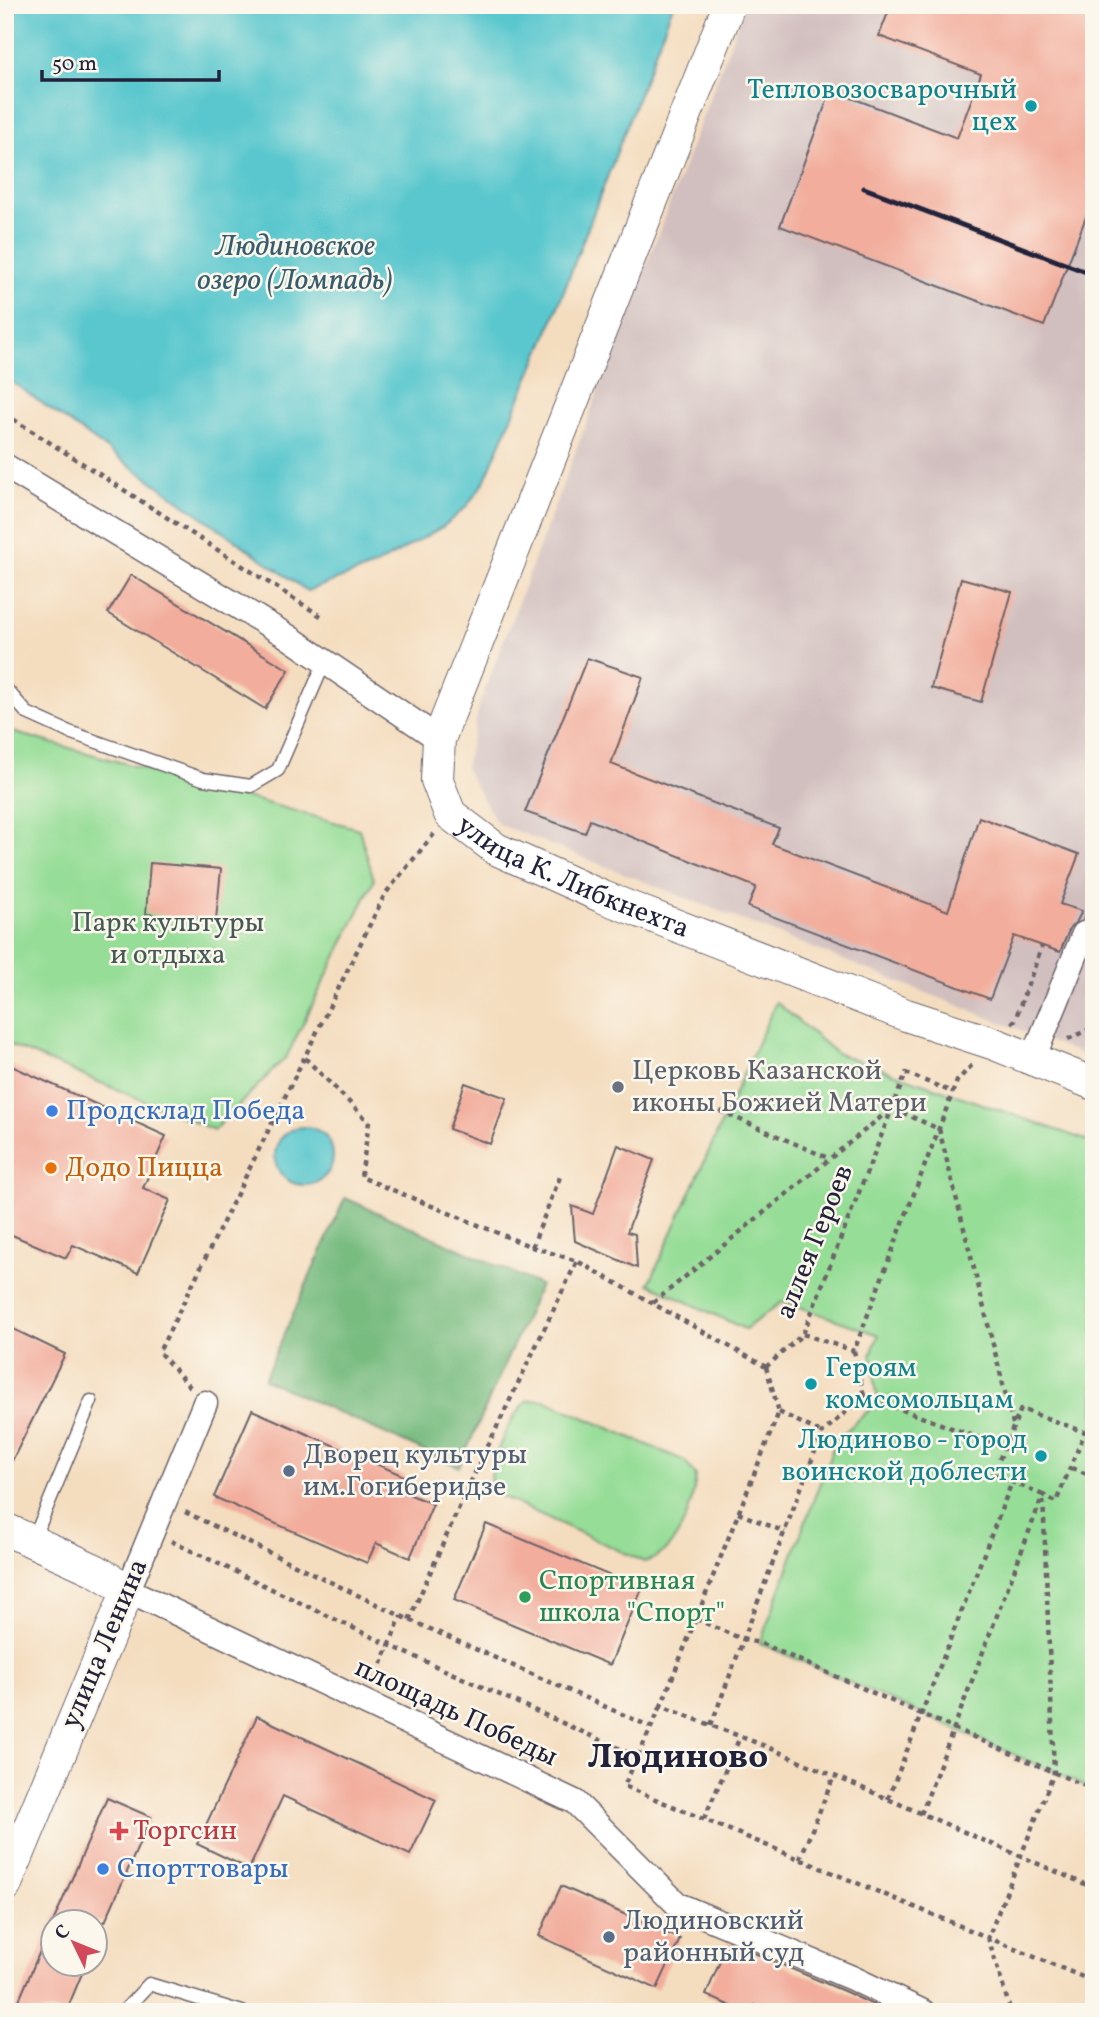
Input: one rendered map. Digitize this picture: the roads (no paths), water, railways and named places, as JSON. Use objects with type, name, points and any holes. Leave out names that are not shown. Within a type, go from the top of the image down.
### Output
[{"type":"street","name":"улица К. Либкнехта","points":[[729,5],[439,739],[437,780],[450,814],[496,849],[603,897],[906,1015],[992,1043],[1094,1084]]},
{"type":"street","points":[[5,466],[287,636],[439,739]]},
{"type":"street","points":[[1032,1061],[1084,934]]},
{"type":"street","name":"улица Ленина","points":[[5,1886],[205,1403]]},
{"type":"street","points":[[19,1535],[95,1570],[128,1590]]},
{"type":"street","name":"площадь Победы","points":[[128,1590],[575,1802],[678,1905],[852,1978],[923,2012]]},
{"type":"lane","points":[[5,688],[27,713],[69,733],[202,779],[251,786],[278,770],[325,661]]},
{"type":"lane","points":[[1084,934],[1094,911]]},
{"type":"lane","points":[[19,1535],[91,1401]]},
{"type":"lane","points":[[123,2012],[149,1984],[242,2012]]},
{"type":"water","name":"Людиновское озеро (Ломпадь)","points":[[5,5],[673,5],[545,340],[483,484],[466,507],[444,526],[374,566],[307,591],[5,377]]},
{"type":"water","points":[[304,1127],[320,1132],[328,1140],[333,1156],[328,1172],[320,1180],[304,1185],[288,1180],[280,1172],[275,1156],[280,1140],[288,1132]]},
{"type":"railway","points":[[864,188],[1094,275]]},
{"type":"place","name":"Тепловозосварочный цех","points":[[1031,106]]},
{"type":"place","name":"Церковь Казанской иконы Божией Матери","points":[[618,1087]]},
{"type":"place","name":"Продсклад Победа","points":[[52,1111]]},
{"type":"place","name":"Додо Пицца","points":[[51,1168]]},
{"type":"place","name":"Героям комсомольцам","points":[[811,1384]]},
{"type":"place","name":"Людиново - город воинской доблести","points":[[1041,1456]]},
{"type":"place","name":"Дворец культуры им.Гогиберидзе","points":[[289,1471]]},
{"type":"place","name":"Спортивная школа \"Спорт\"","points":[[525,1597]]},
{"type":"place","name":"Торгсин","points":[[119,1831]]},
{"type":"place","name":"Спорттовары","points":[[103,1869]]},
{"type":"place","name":"Людиновский районный суд","points":[[609,1937]]},
{"type":"district","name":"Людиново","points":[[678,1758]]},
{"type":"park label","name":"Парк культуры и отдыха","points":[[168,939]]}]
